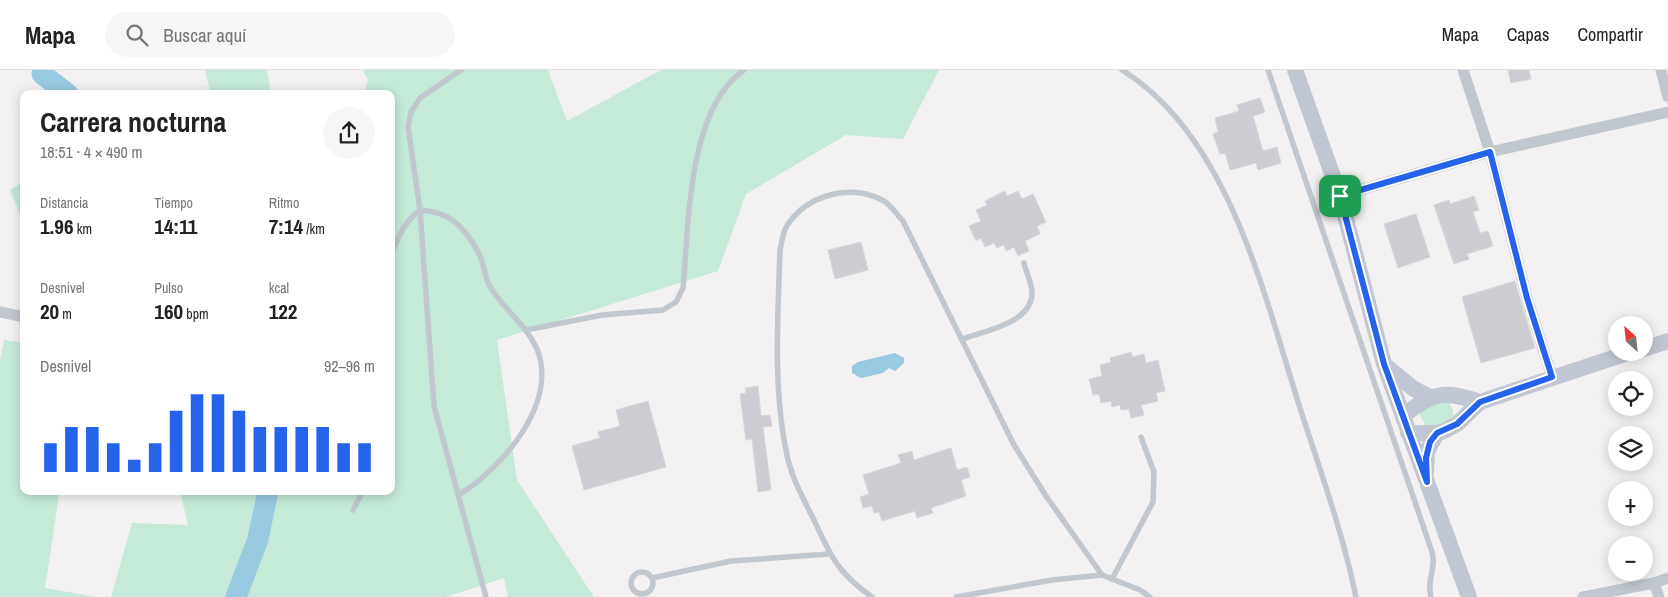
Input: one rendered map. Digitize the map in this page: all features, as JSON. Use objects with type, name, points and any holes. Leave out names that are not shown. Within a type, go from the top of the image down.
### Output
[{"type":"street","points":[[1296,70],[1340,196],[1384,364],[1469,597]]},
{"type":"street","points":[[1463,70],[1490,152],[1527,298],[1552,377]]},
{"type":"street","points":[[1661,70],[1668,97]]},
{"type":"street","points":[[1340,196],[1490,152],[1668,112]]},
{"type":"street","points":[[0,312],[20,316]]},
{"type":"street","points":[[1653,346],[1668,341]]},
{"type":"street","points":[[1408,433],[1437,433],[1457,424],[1480,402],[1608,359]]},
{"type":"street","points":[[1384,364],[1414,389],[1430,396],[1459,395],[1480,402]]},
{"type":"street","points":[[1403,416],[1430,396]]},
{"type":"street","points":[[1427,482],[1426,458],[1430,442],[1437,433]]},
{"type":"street","points":[[1583,597],[1654,583],[1668,578]]},
{"type":"street","points":[[1654,583],[1659,597]]},
{"type":"lane","points":[[461,70],[420,98],[411,112],[408,127],[420,210],[434,406],[486,597]]},
{"type":"lane","points":[[526,330],[602,315],[663,310],[676,302],[684,288],[695,159],[716,101],[744,70]]},
{"type":"lane","points":[[1122,70],[1146,85],[1183,127],[1212,168],[1223,189],[1246,242],[1268,308],[1321,473],[1356,597]]},
{"type":"lane","points":[[1268,70],[1380,393],[1432,552],[1435,564],[1429,580],[1431,597]]},
{"type":"lane","points":[[872,597],[854,585],[837,568],[829,554],[796,481],[786,451],[780,403],[778,299],[780,250],[786,225],[810,202],[830,194],[847,192],[870,196],[886,202],[903,221],[1014,445],[1046,496],[1102,575]]},
{"type":"lane","points":[[395,244],[400,231],[408,219],[420,210],[443,214],[453,221],[467,236],[480,256],[489,285],[526,330],[537,350],[541,369],[540,394],[528,421],[510,451],[488,474],[458,494]]},
{"type":"lane","points":[[963,339],[1016,319],[1029,306],[1032,292],[1024,263]]},
{"type":"lane","points":[[1112,579],[1153,502],[1154,472],[1141,437]]},
{"type":"lane","points":[[353,510],[360,495]]},
{"type":"lane","points":[[652,578],[731,561],[829,554]]},
{"type":"lane","points":[[641,572],[648,573],[652,578],[652,585],[646,595],[636,592],[631,586],[631,580],[635,574],[641,572]]},
{"type":"lane","points":[[956,597],[1052,580],[1102,575],[1140,590],[1150,597]]},
{"type":"green space","points":[[205,70],[267,70],[270,90],[210,90]]},
{"type":"green space","points":[[363,70],[548,70],[567,121],[661,70],[939,70],[903,139],[846,135],[746,194],[718,271],[497,340],[517,480],[594,597],[508,597],[504,578],[446,597],[111,597],[132,523],[188,525],[181,495],[395,495],[395,90],[365,90],[368,80]]},
{"type":"green space","points":[[20,184],[20,214],[10,190]]},
{"type":"green space","points":[[4,340],[20,342],[20,495],[59,495],[45,588],[96,597],[0,597],[0,360]]},
{"type":"green space","points":[[1446,400],[1453,412],[1450,422],[1442,428],[1425,425],[1420,415],[1421,405]]},
{"type":"water","points":[[895,353],[904,358],[904,363],[895,371],[889,368],[883,373],[861,378],[852,373],[852,366],[858,362]]},
{"type":"building","points":[[1508,70],[1529,70],[1531,79],[1511,83]]},
{"type":"building","points":[[1260,98],[1265,112],[1253,116],[1263,151],[1277,147],[1281,163],[1258,170],[1256,163],[1230,170],[1225,153],[1220,154],[1213,134],[1218,132],[1215,118],[1239,111],[1237,105]]},
{"type":"building","points":[[1005,191],[1007,196],[1018,191],[1022,199],[1033,194],[1046,222],[1037,226],[1040,234],[1025,241],[1029,251],[1018,256],[1014,247],[1006,251],[1004,245],[997,248],[994,243],[985,247],[981,238],[976,241],[969,226],[981,221],[976,210],[987,205],[985,201]]},
{"type":"building","points":[[1474,196],[1479,210],[1473,212],[1480,233],[1488,231],[1493,246],[1467,254],[1469,259],[1454,264],[1434,205],[1449,200],[1450,204]]},
{"type":"building","points":[[1416,214],[1430,257],[1398,268],[1384,224]]},
{"type":"building","points":[[861,242],[868,270],[835,279],[828,250]]},
{"type":"building","points":[[1515,281],[1535,348],[1481,363],[1462,297]]},
{"type":"building","points":[[1131,352],[1133,357],[1144,354],[1146,363],[1158,360],[1165,391],[1156,393],[1158,401],[1141,405],[1144,415],[1131,418],[1129,409],[1121,410],[1120,405],[1112,407],[1111,401],[1101,403],[1099,394],[1093,395],[1089,379],[1102,376],[1100,365],[1111,362],[1110,358]]},
{"type":"building","points":[[758,386],[761,416],[770,415],[772,426],[763,427],[771,490],[758,492],[752,439],[746,440],[740,394],[746,393],[745,388]]},
{"type":"building","points":[[648,401],[666,467],[584,490],[572,446],[600,438],[598,432],[620,426],[616,410]]},
{"type":"building","points":[[951,448],[957,470],[967,467],[970,477],[961,480],[966,496],[931,508],[933,513],[917,518],[915,511],[882,521],[879,512],[874,513],[872,506],[863,508],[860,497],[869,494],[863,475],[901,463],[898,455],[912,451],[914,460]]},
{"type":"waterway","points":[[42,74],[63,90]]},
{"type":"waterway","points":[[236,597],[258,539],[267,495]]},
{"type":"route","points":[[1490,152],[1527,298],[1552,377],[1480,402],[1452,428],[1437,433],[1430,442],[1427,451],[1427,482],[1384,364],[1340,196],[1490,152]]}]
